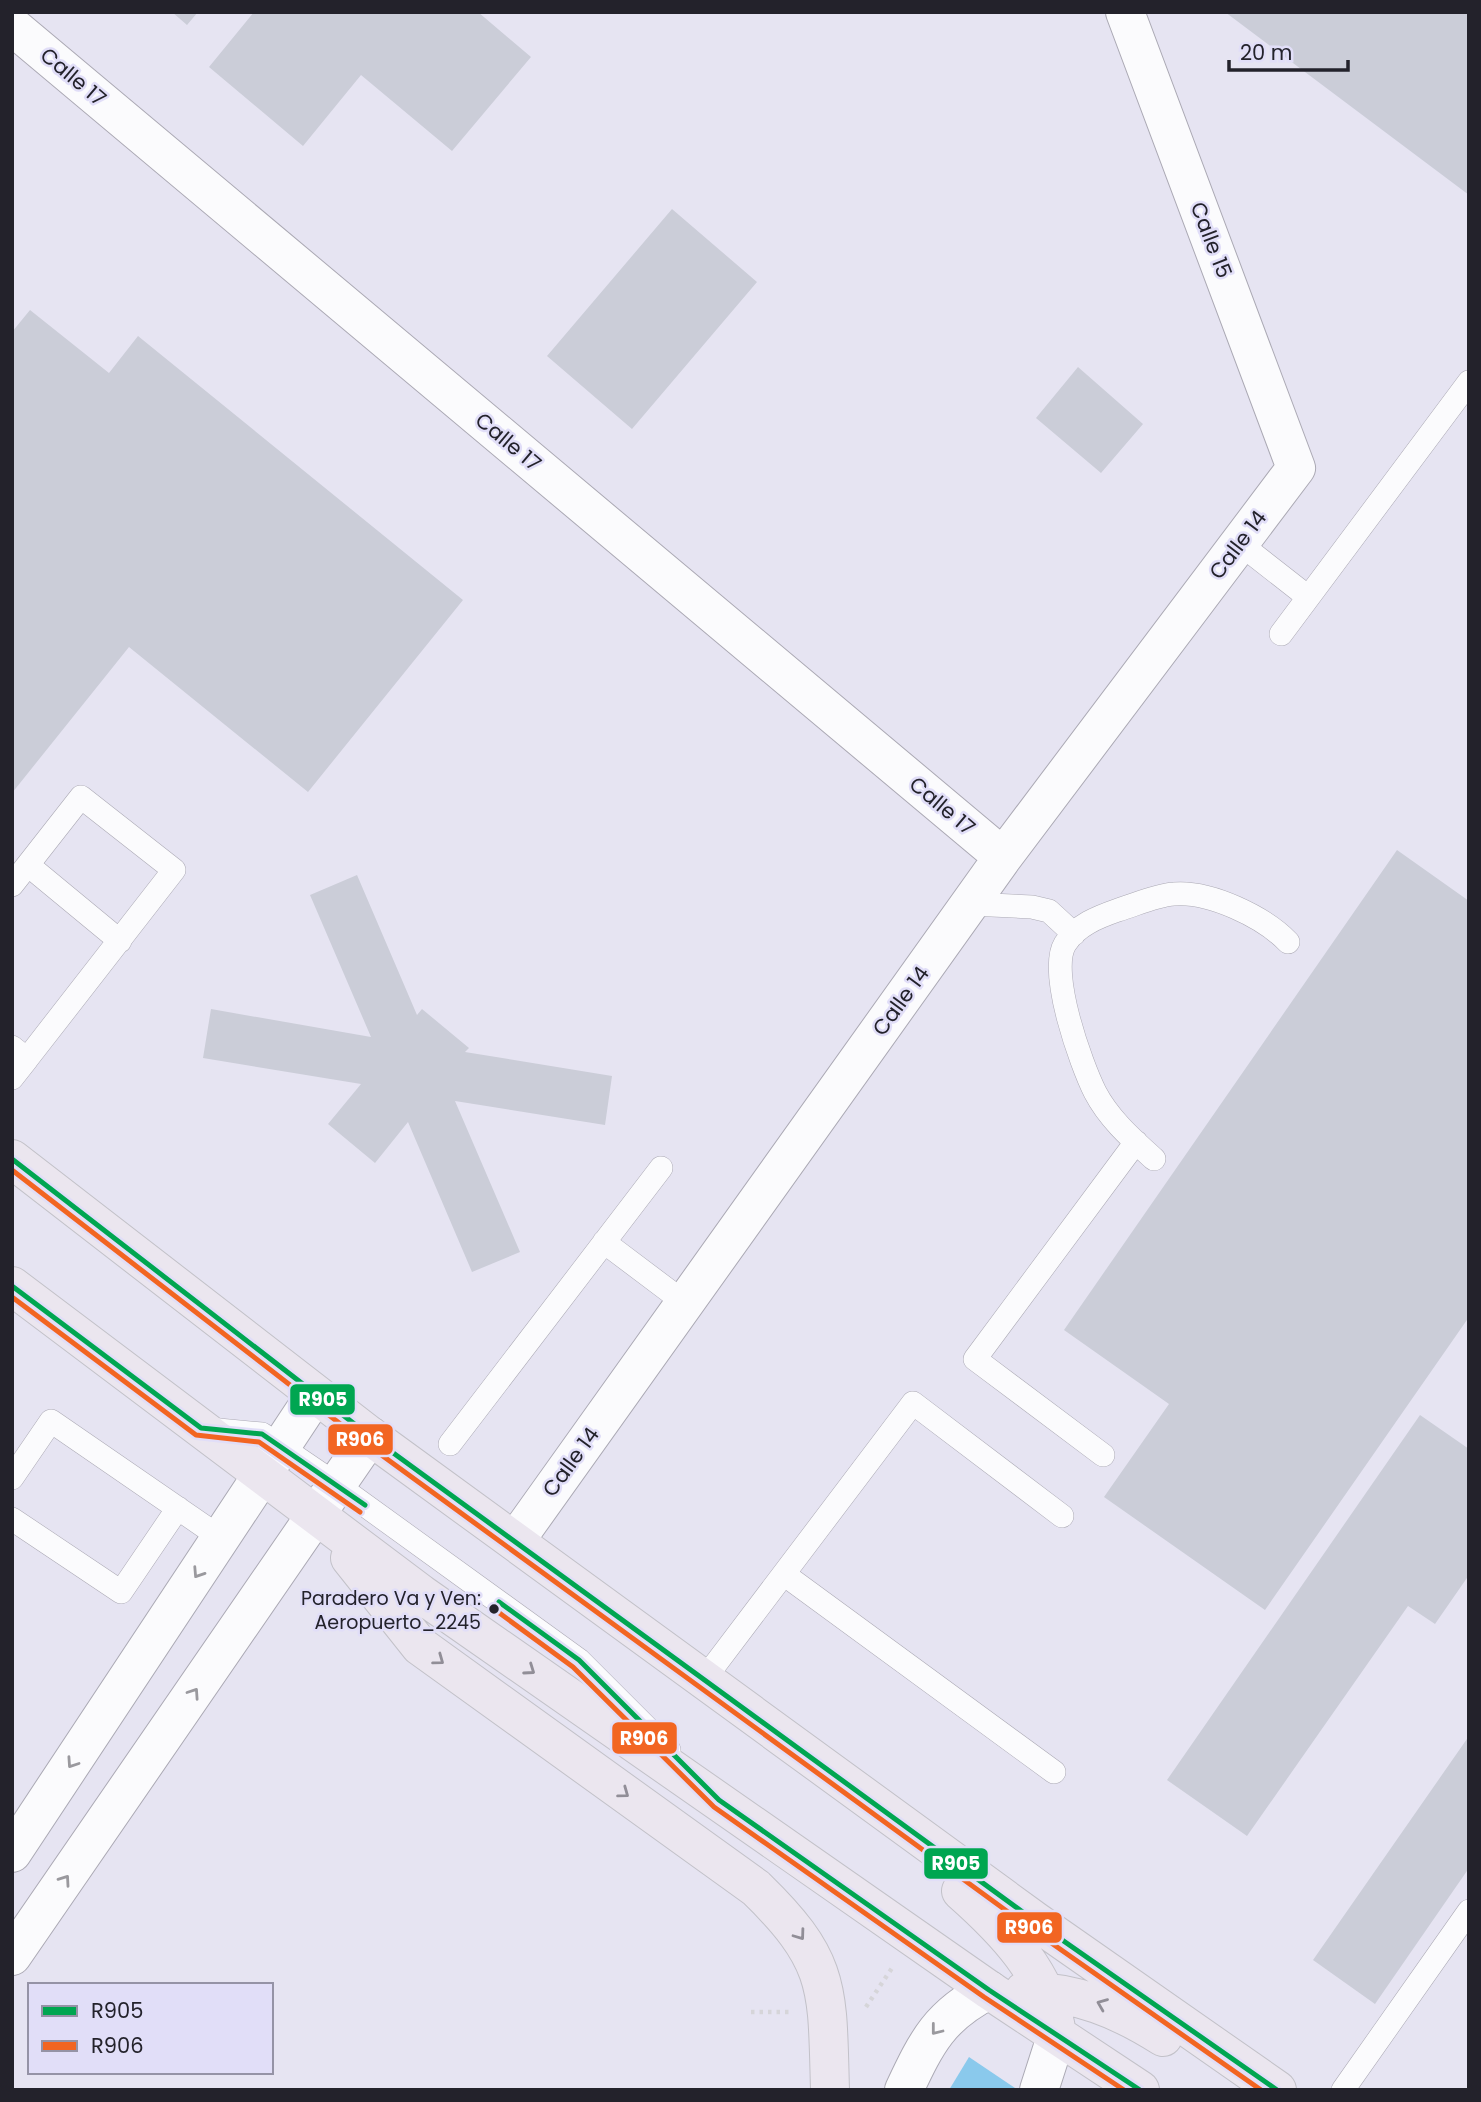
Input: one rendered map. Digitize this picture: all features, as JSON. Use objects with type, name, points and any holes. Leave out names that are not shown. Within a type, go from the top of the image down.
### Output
[{"type":"main road","points":[[12,1159],[370,1436],[1035,1921],[1277,2090]]},
{"type":"main road","points":[[12,1286],[201,1428],[271,1460],[326,1500],[421,1594],[989,1990],[1140,2090]]},
{"type":"main road","points":[[326,1500],[421,1647],[756,1888],[782,1913],[813,1956],[824,1988],[830,2090]]},
{"type":"main road","points":[[803,1750],[994,1922],[1035,1973],[1045,1992],[1057,2034]]},
{"type":"main road","points":[[989,1990],[1076,1996],[1122,2013],[1244,2090]]},
{"type":"street","name":"Calle 15","points":[[1125,12],[1296,468]]},
{"type":"street","name":"Calle 17","points":[[12,26],[1003,858]]},
{"type":"street","name":"Calle 14","points":[[515,1541],[1003,858],[1296,468]]},
{"type":"street","points":[[12,1853],[315,1395]]},
{"type":"street","points":[[12,1956],[24,1913],[152,1754],[370,1436]]},
{"type":"street","points":[[101,1720],[152,1754]]},
{"type":"street","points":[[904,2090],[934,2032],[965,2002],[989,1990]]},
{"type":"street","points":[[1039,2090],[1057,2034]]},
{"type":"lane","points":[[1281,634],[1469,382]]},
{"type":"lane","points":[[1239,543],[1308,597]]},
{"type":"lane","points":[[12,885],[81,797],[174,870],[120,941],[20,1053],[12,1078]]},
{"type":"lane","points":[[28,864],[120,941]]},
{"type":"lane","points":[[1154,1159],[1118,1126],[1096,1093],[1081,1059],[1068,1014],[1061,971],[1064,946],[1084,924],[1105,914],[1175,894],[1220,902],[1249,913],[1273,926],[1288,942]]},
{"type":"lane","points":[[970,904],[1032,907],[1049,911],[1074,934]]},
{"type":"lane","points":[[1102,1455],[975,1359],[1136,1142]]},
{"type":"lane","points":[[450,1444],[661,1168]]},
{"type":"lane","points":[[604,1242],[685,1303]]},
{"type":"lane","points":[[705,1678],[913,1403],[1062,1516]]},
{"type":"lane","points":[[12,1478],[51,1421],[221,1538]]},
{"type":"lane","points":[[12,1519],[121,1592],[178,1508]]},
{"type":"lane","points":[[785,1575],[1054,1772]]},
{"type":"lane","points":[[1343,2090],[1469,1911]]},
{"type":"path","points":[[862,2014],[900,1958]]},
{"type":"path","points":[[751,2012],[792,2012]]},
{"type":"water","points":[[969,2057],[1015,2088],[1014,2090],[949,2090]]},
{"type":"building","points":[[172,12],[198,12],[187,25]]},
{"type":"building","points":[[254,12],[478,12],[531,57],[452,151],[361,75],[303,146],[209,67]]},
{"type":"building","points":[[1225,12],[1469,12],[1469,195]]},
{"type":"building","points":[[672,209],[757,282],[632,429],[547,356]]},
{"type":"building","points":[[30,310],[109,373],[138,336],[463,600],[308,792],[129,647],[12,793],[12,332]]},
{"type":"building","points":[[1078,367],[1143,424],[1101,473],[1036,418]]},
{"type":"building","points":[[1397,850],[1469,901],[1469,1317],[1265,1610],[1104,1497],[1169,1404],[1064,1330]]},
{"type":"building","points":[[357,875],[417,1015],[422,1009],[469,1048],[465,1052],[612,1076],[605,1125],[455,1101],[520,1252],[472,1272],[408,1122],[375,1163],[328,1124],[361,1084],[203,1058],[211,1009],[371,1037],[310,895]]},
{"type":"building","points":[[1420,1415],[1469,1449],[1469,1575],[1435,1624],[1408,1606],[1247,1836],[1167,1780]]},
{"type":"building","points":[[1469,1736],[1469,1868],[1375,2004],[1313,1960]]},
{"type":"transit line","name":"R905","points":[[12,1159],[370,1436],[1035,1921],[1277,2090]]},
{"type":"transit line","name":"R906","points":[[12,1170],[365,1443],[1030,1928],[1261,2090]]},
{"type":"transit line","name":"R905","points":[[12,1286],[201,1428],[262,1434],[365,1505]]},
{"type":"transit line","name":"R906","points":[[12,1297],[196,1435],[259,1442],[360,1512]]},
{"type":"transit line","name":"R905","points":[[499,1602],[579,1660],[719,1800],[989,1990],[1140,2090]]},
{"type":"transit line","name":"R906","points":[[494,1609],[573,1667],[714,1807],[984,1997],[1124,2090]]},
{"type":"place","name":"Paradero Va y Ven: Aeropuerto_2245","points":[[494,1609]]}]
